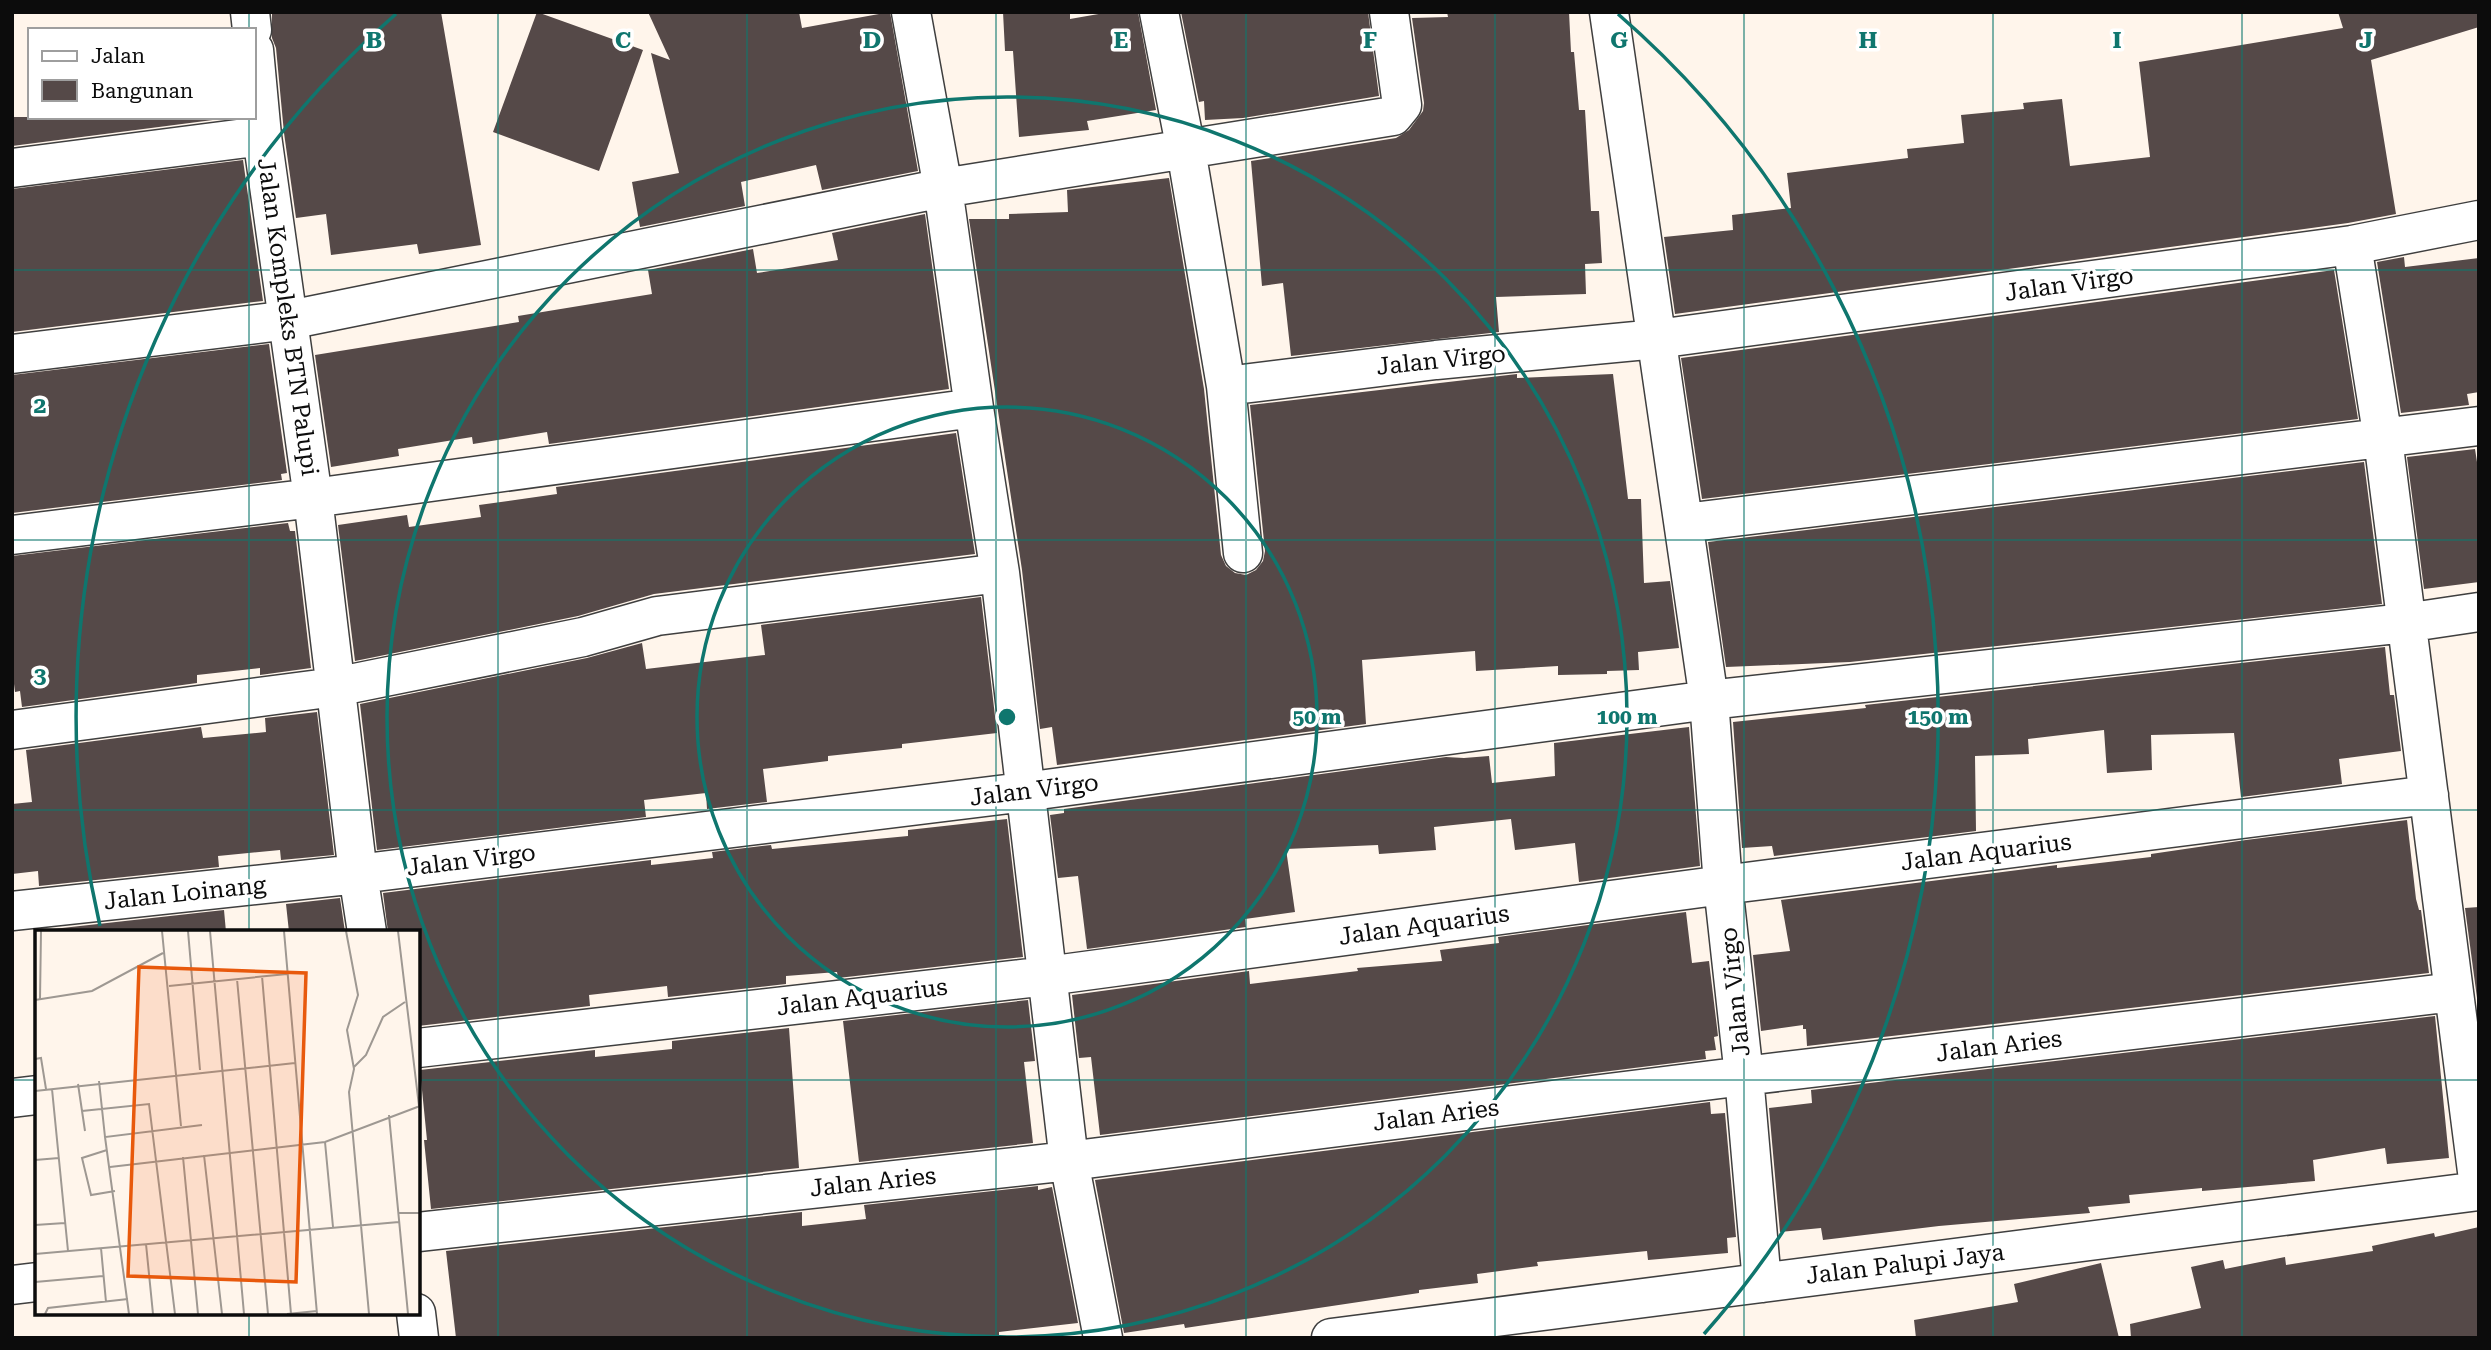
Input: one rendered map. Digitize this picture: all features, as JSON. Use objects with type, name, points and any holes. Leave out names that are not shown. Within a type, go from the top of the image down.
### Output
[{"type":"street","points":[[911,12],[943,188],[1000,573],[1069,1161],[1103,1338]]},
{"type":"street","points":[[1159,12],[1186,150],[1226,386],[1243,553]]},
{"type":"street","points":[[12,354],[289,320],[943,188],[1393,116],[1402,104],[1402,91],[1388,12]]},
{"type":"street","name":"Jalan Virgo","points":[[1609,12],[1709,701],[1723,885],[1744,1076],[1762,1283]]},
{"type":"street","name":"Jalan Kompleks BTN Palupi","points":[[256,72],[262,136],[313,498],[367,930]]},
{"type":"street","name":"Jalan Kompleks BTN Palupi","points":[[12,168],[262,136]]},
{"type":"street","name":"Jalan Virgo","points":[[1226,386],[1436,360],[1657,339],[2352,246],[2479,220]]},
{"type":"street","points":[[2352,246],[2383,439],[2479,1189]]},
{"type":"street","points":[[313,498],[974,408]]},
{"type":"street","points":[[1684,523],[2479,426]]},
{"type":"street","name":"Jalan Kompleks BTN Palupi","points":[[12,535],[313,498]]},
{"type":"street","points":[[12,730],[335,687],[583,637],[657,616],[1000,573]]},
{"type":"street","name":"Jalan Virgo","points":[[358,874],[1024,792],[1709,701],[2405,623],[2479,612]]},
{"type":"street","name":"Jalan Aquarius","points":[[420,1048],[1047,976],[1723,885],[2429,795]]},
{"type":"street","name":"Jalan Loinang","points":[[12,911],[358,874]]},
{"type":"street","name":"Jalan Aries","points":[[420,1232],[1069,1161],[1744,1076],[2454,992]]},
{"type":"street","points":[[12,1098],[35,1095]]},
{"type":"street","name":"Jalan Palupi Jaya","points":[[1331,1338],[2479,1189]]},
{"type":"street","points":[[12,1285],[35,1282]]},
{"type":"street","points":[[416,1315],[419,1338]]},
{"type":"building","points":[[272,12],[441,12],[481,245],[419,254],[417,244],[331,255],[326,214],[296,218],[276,48],[272,38]]},
{"type":"building","points":[[537,12],[643,50],[599,171],[493,132]]},
{"type":"building","points":[[648,12],[799,12],[802,28],[890,12],[918,171],[822,190],[816,165],[741,182],[745,206],[640,227],[632,182],[679,173],[651,53],[670,60]]},
{"type":"building","points":[[1003,12],[1070,12],[1070,19],[1110,12],[1138,12],[1156,110],[1087,121],[1089,130],[1019,137],[1013,51],[1005,51]]},
{"type":"building","points":[[1181,12],[1368,12],[1379,96],[1243,118],[1205,120],[1204,101],[1199,102]]},
{"type":"building","points":[[1447,12],[1569,12],[1579,110],[1585,110],[1591,211],[1599,211],[1602,263],[1585,264],[1586,294],[1496,297],[1499,332],[1291,356],[1283,283],[1262,286],[1251,161],[1396,138],[1409,130],[1423,111],[1424,103],[1412,18],[1448,17]]},
{"type":"building","points":[[2338,12],[2479,12],[2479,27],[2371,60],[2396,214],[2348,223],[1675,314],[1664,237],[1733,230],[1732,215],[1791,208],[1787,173],[1908,158],[1907,149],[1964,143],[1961,115],[2024,109],[2023,103],[2062,99],[2070,166],[2150,157],[2139,62],[2343,28]]},
{"type":"building","points":[[12,117],[221,119],[12,146]]},
{"type":"building","points":[[243,160],[263,301],[12,332],[12,189]]},
{"type":"building","points":[[1169,178],[1204,389],[1221,555],[1226,566],[1235,573],[1246,575],[1256,570],[1263,561],[1265,551],[1250,405],[1517,374],[1517,378],[1613,374],[1628,499],[1641,499],[1644,583],[1670,581],[1679,648],[1638,652],[1639,670],[1607,671],[1607,674],[1558,675],[1558,666],[1476,671],[1475,651],[1362,660],[1366,724],[1057,765],[1052,727],[1040,729],[1022,570],[969,219],[1009,219],[1009,214],[1068,212],[1067,190]]},
{"type":"building","points":[[925,214],[949,389],[549,444],[547,432],[473,444],[472,437],[398,449],[399,456],[331,467],[315,355],[519,322],[518,316],[652,294],[648,270],[753,249],[757,273],[838,260],[832,233]]},
{"type":"building","points":[[2404,257],[2405,267],[2479,258],[2479,392],[2467,394],[2469,405],[2401,413],[2377,262]]},
{"type":"building","points":[[2334,270],[2358,419],[1702,499],[1681,358]]},
{"type":"building","points":[[269,344],[287,473],[281,474],[282,480],[12,513],[12,375]]},
{"type":"building","points":[[956,433],[975,554],[654,594],[578,616],[355,661],[338,525],[407,515],[409,527],[481,517],[479,505],[557,494],[556,487]]},
{"type":"building","points":[[2475,449],[2479,475],[2479,582],[2424,589],[2407,457]]},
{"type":"building","points":[[2364,462],[2382,604],[1850,662],[1726,667],[1708,542]]},
{"type":"building","points":[[288,523],[290,531],[295,531],[311,668],[260,675],[260,668],[197,675],[197,683],[22,707],[20,691],[15,692],[12,668],[12,556]]},
{"type":"building","points":[[981,597],[997,733],[902,744],[902,748],[828,756],[828,761],[763,769],[767,802],[707,809],[706,793],[644,800],[646,817],[377,850],[360,704],[587,658],[642,643],[646,669],[765,655],[761,625]]},
{"type":"building","points":[[2385,647],[2390,695],[2394,695],[2401,751],[2339,759],[2342,784],[2241,797],[2234,733],[2151,735],[2152,770],[2107,773],[2104,730],[2028,739],[2029,754],[1975,756],[1976,831],[1774,856],[1772,846],[1742,848],[1733,722]]},
{"type":"building","points":[[317,712],[334,855],[281,860],[280,850],[218,856],[219,867],[39,886],[38,871],[12,874],[12,804],[32,802],[26,750],[201,727],[203,738],[266,732],[265,718]]},
{"type":"building","points":[[1689,727],[1700,866],[1579,882],[1575,843],[1515,850],[1511,819],[1434,827],[1436,850],[1379,854],[1378,845],[1286,849],[1295,912],[1245,919],[1246,927],[1087,949],[1078,876],[1058,878],[1050,815],[1064,813],[1064,809],[1446,757],[1489,756],[1492,783],[1555,776],[1554,743]]},
{"type":"building","points":[[1007,819],[1023,957],[838,978],[837,972],[786,976],[786,984],[668,997],[667,986],[589,995],[590,1006],[420,1026],[420,930],[388,930],[383,893],[651,860],[651,865],[713,858],[712,852],[771,845],[772,849],[908,836],[908,830]]},
{"type":"building","points":[[2407,820],[2416,899],[2421,910],[2429,973],[1807,1046],[1806,1029],[1803,1029],[1803,1025],[1761,1031],[1753,955],[1790,951],[1781,900],[2057,865],[2057,868],[2151,857],[2151,854],[2246,840]]},
{"type":"building","points":[[340,898],[345,930],[289,930],[286,904]]},
{"type":"building","points":[[2479,907],[2479,1013],[2465,908]]},
{"type":"building","points":[[224,910],[226,930],[44,930]]},
{"type":"building","points":[[1686,912],[1692,963],[1709,961],[1718,1036],[1714,1037],[1716,1050],[1705,1051],[1706,1059],[1100,1135],[1091,1057],[1079,1058],[1072,995],[1249,971],[1250,984],[1358,971],[1357,968],[1442,961],[1440,950],[1499,943],[1498,937]]},
{"type":"building","points":[[1028,1000],[1035,1061],[1024,1062],[1033,1143],[859,1162],[843,1021]]},
{"type":"building","points":[[2435,1016],[2449,1158],[2387,1164],[2385,1148],[2313,1160],[2315,1181],[2129,1195],[2130,1203],[2088,1207],[2090,1213],[1939,1226],[1823,1240],[1821,1228],[1780,1232],[1769,1108],[1812,1103],[1811,1090]]},
{"type":"building","points":[[789,1028],[799,1168],[431,1209],[420,1070],[595,1050],[595,1057],[672,1049],[672,1041]]},
{"type":"building","points":[[1710,1102],[1711,1114],[1725,1113],[1736,1237],[1727,1238],[1728,1253],[1648,1260],[1647,1251],[1537,1262],[1538,1266],[1477,1274],[1478,1283],[1185,1328],[1184,1324],[1124,1333],[1095,1180]]},
{"type":"building","points":[[1038,1186],[1038,1190],[1052,1187],[1078,1323],[999,1332],[999,1338],[456,1338],[446,1251],[802,1212],[802,1226],[866,1219],[864,1205]]},
{"type":"building","points":[[2479,1227],[2479,1338],[2131,1338],[2130,1324],[2201,1308],[2191,1267],[2223,1260],[2225,1269],[2285,1257],[2286,1265],[2373,1251],[2372,1246],[2434,1233],[2435,1237]]},
{"type":"building","points":[[2101,1263],[2119,1338],[1916,1338],[1914,1320],[2018,1302],[2014,1284]]}]
